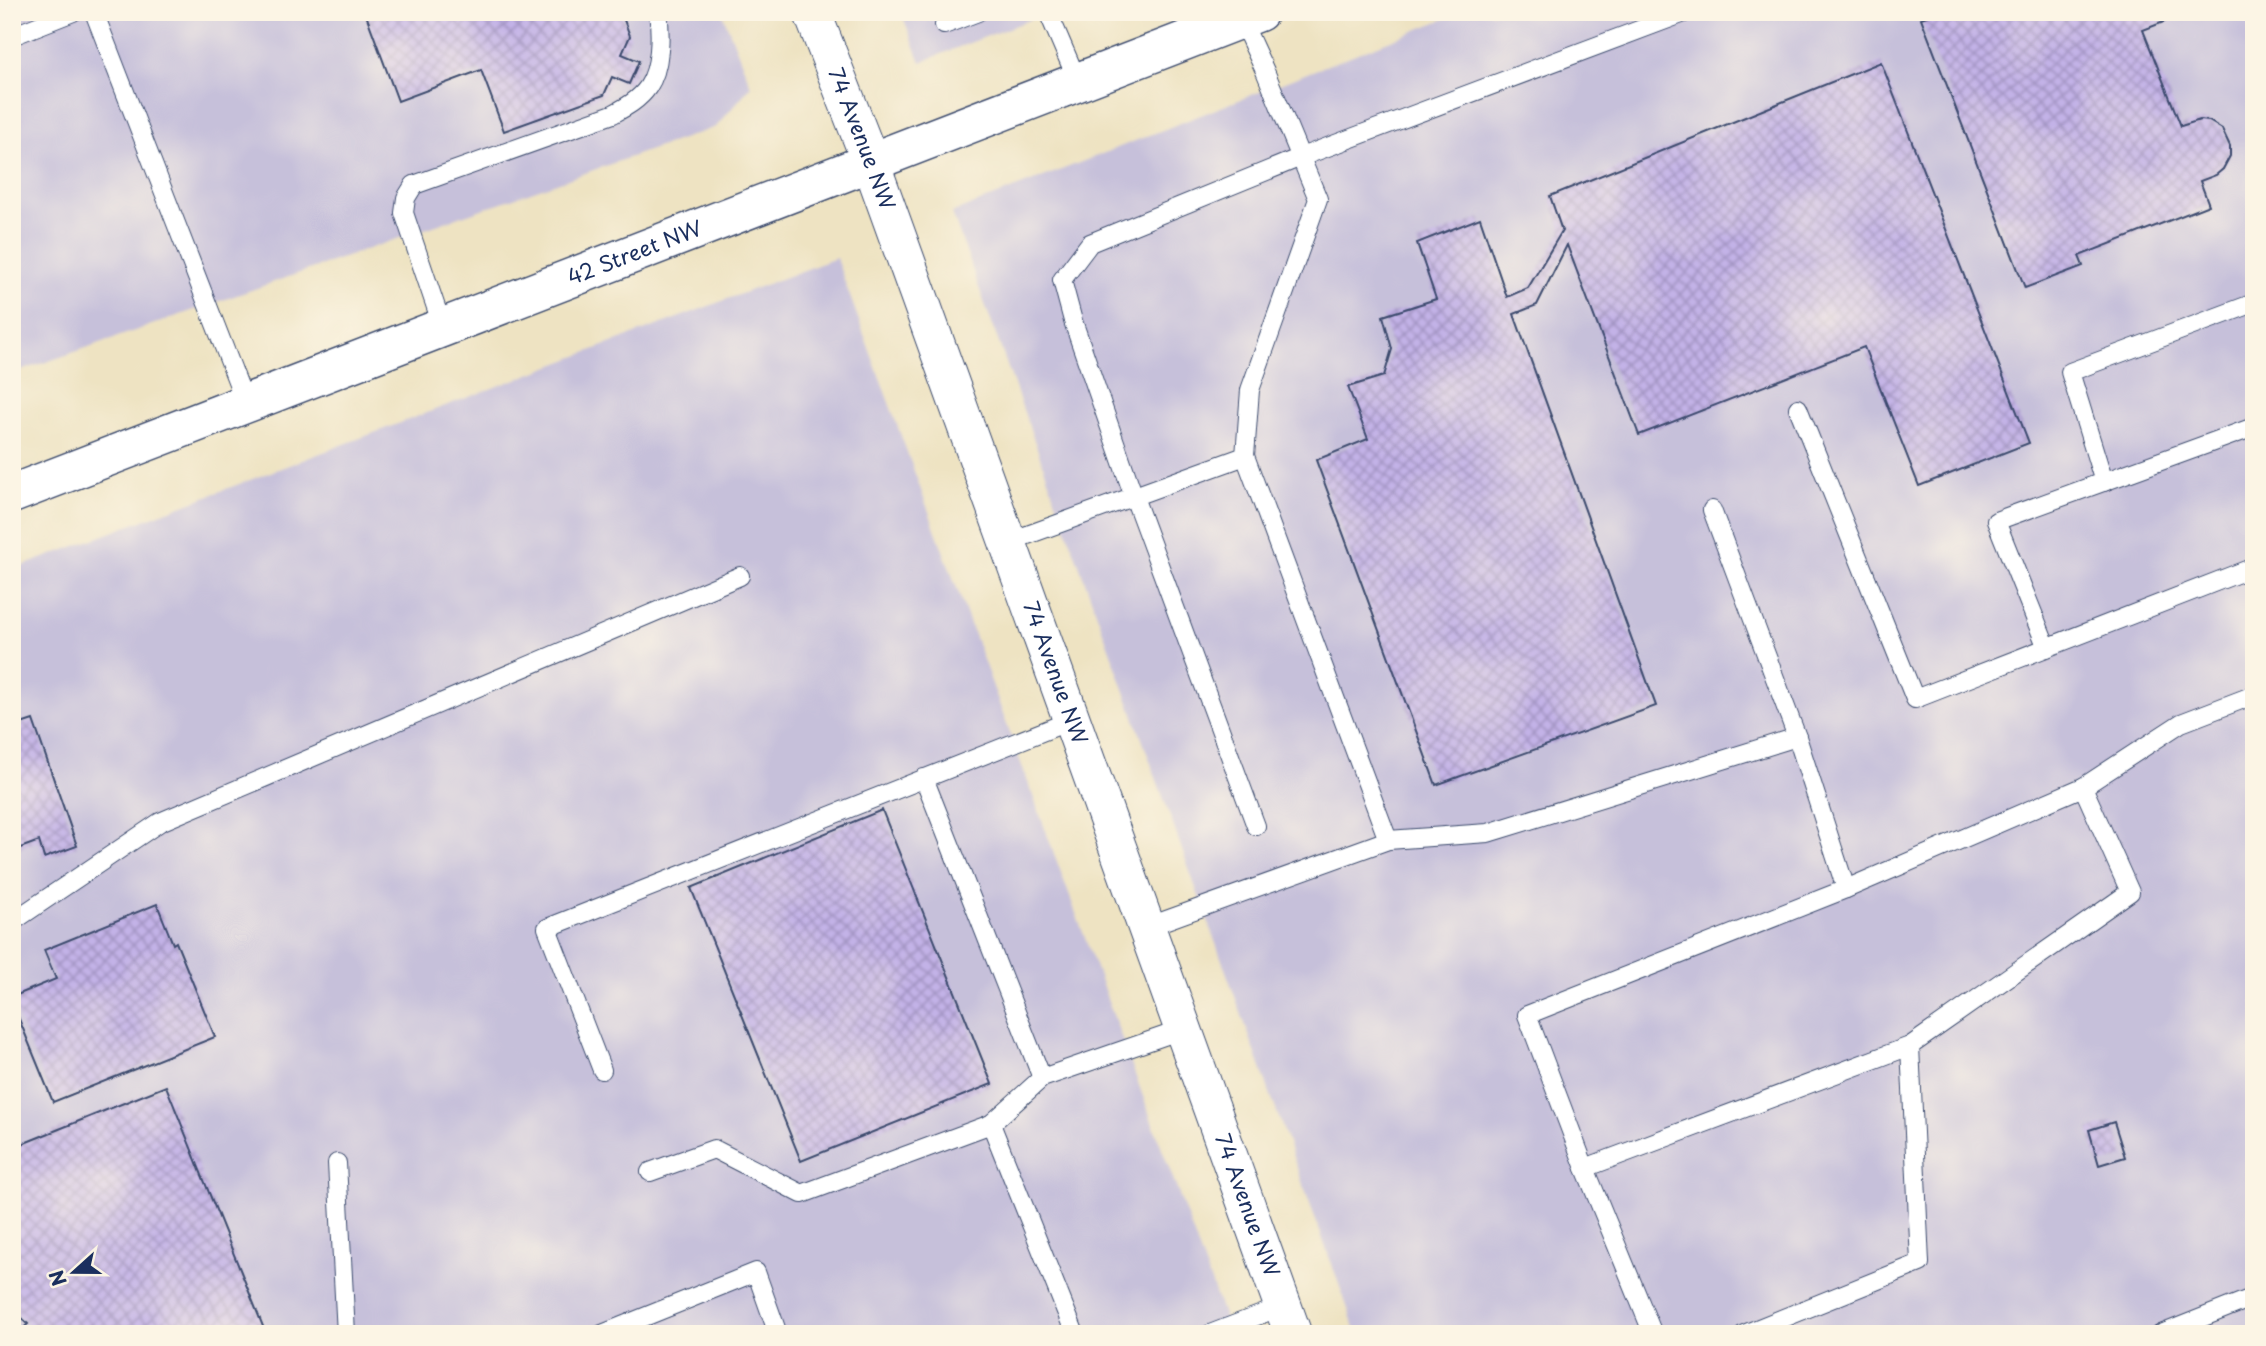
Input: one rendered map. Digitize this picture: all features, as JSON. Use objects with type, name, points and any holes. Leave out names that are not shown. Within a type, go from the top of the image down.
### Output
[{"type":"street","name":"74 Avenue NW","points":[[812,12],[871,163],[1288,1320]]},
{"type":"street","name":"42 Street NW","points":[[12,494],[1250,16]]},
{"type":"lane","points":[[12,36],[73,12]]},
{"type":"lane","points":[[94,12],[246,404]]},
{"type":"lane","points":[[443,328],[404,213],[406,198],[414,185],[614,114],[635,102],[649,86],[657,59],[658,12]]},
{"type":"lane","points":[[944,25],[978,12]]},
{"type":"lane","points":[[1048,12],[1077,82]]},
{"type":"lane","points":[[1256,826],[1134,497],[1073,321],[1062,280],[1090,243],[1301,157],[1687,12]]},
{"type":"lane","points":[[1250,16],[1318,199],[1250,390],[1245,456],[1388,840]]},
{"type":"lane","points":[[2104,482],[2070,372],[2254,303]]},
{"type":"lane","points":[[1798,408],[1916,699],[2254,567]]},
{"type":"lane","points":[[2047,648],[1996,521],[2254,427]]},
{"type":"lane","points":[[1008,542],[1245,456]]},
{"type":"lane","points":[[1712,510],[1797,737],[1846,889]]},
{"type":"lane","points":[[12,922],[160,822],[740,576]]},
{"type":"lane","points":[[1653,1334],[1585,1168],[1527,1015],[1846,889],[2083,787],[2181,723],[2254,695]]},
{"type":"lane","points":[[602,1070],[547,928],[1072,720]]},
{"type":"lane","points":[[1147,927],[1388,840],[1488,833],[1797,737]]},
{"type":"lane","points":[[924,778],[1042,1078]]},
{"type":"lane","points":[[1585,1168],[1910,1046],[2130,892],[2083,787]]},
{"type":"lane","points":[[650,1172],[714,1149],[802,1194],[991,1124],[1042,1078],[1184,1030]]},
{"type":"lane","points":[[1745,1334],[1920,1263],[1910,1046]]},
{"type":"lane","points":[[991,1124],[1075,1334]]},
{"type":"lane","points":[[337,1163],[346,1334]]},
{"type":"lane","points":[[603,1334],[756,1272],[778,1334]]},
{"type":"lane","points":[[2161,1334],[2254,1297]]},
{"type":"lane","points":[[1210,1334],[1288,1320]]},
{"type":"shaded area","points":[[12,12],[722,12],[751,86],[716,127],[12,374]]},
{"type":"shaded area","points":[[901,12],[1049,12],[921,62]]},
{"type":"shaded area","points":[[1462,12],[2254,12],[2254,1334],[1357,1334],[952,213]]},
{"type":"shaded area","points":[[836,258],[1230,1334],[12,1334],[12,570]]},
{"type":"building","points":[[365,12],[621,12],[630,36],[622,54],[639,61],[629,84],[612,77],[604,95],[504,131],[481,70],[398,101]]},
{"type":"building","points":[[1937,12],[1985,12],[1986,16],[1996,12],[2166,12],[2169,20],[2143,30],[2181,126],[2200,120],[2209,121],[2222,129],[2230,146],[2230,156],[2223,169],[2200,181],[2209,205],[2079,256],[2083,266],[2025,288],[1921,18]]},
{"type":"building","points":[[1881,62],[2029,443],[1919,486],[1864,347],[1639,435],[1567,245],[1537,305],[1514,314],[1656,706],[1436,785],[1316,460],[1368,439],[1348,387],[1384,376],[1392,349],[1383,316],[1436,299],[1417,243],[1480,218],[1507,297],[1528,288],[1562,231],[1550,196]]},
{"type":"building","points":[[33,720],[77,846],[44,858],[39,841],[12,851],[12,727]]},
{"type":"building","points":[[882,810],[992,1084],[801,1161],[691,888]]},
{"type":"building","points":[[157,904],[173,944],[176,942],[215,1037],[53,1102],[12,997],[56,979],[44,950]]},
{"type":"building","points":[[166,1086],[266,1334],[17,1334],[28,1324],[12,1308],[12,1148]]},
{"type":"building","points":[[2114,1122],[2125,1157],[2099,1165],[2089,1130]]}]
